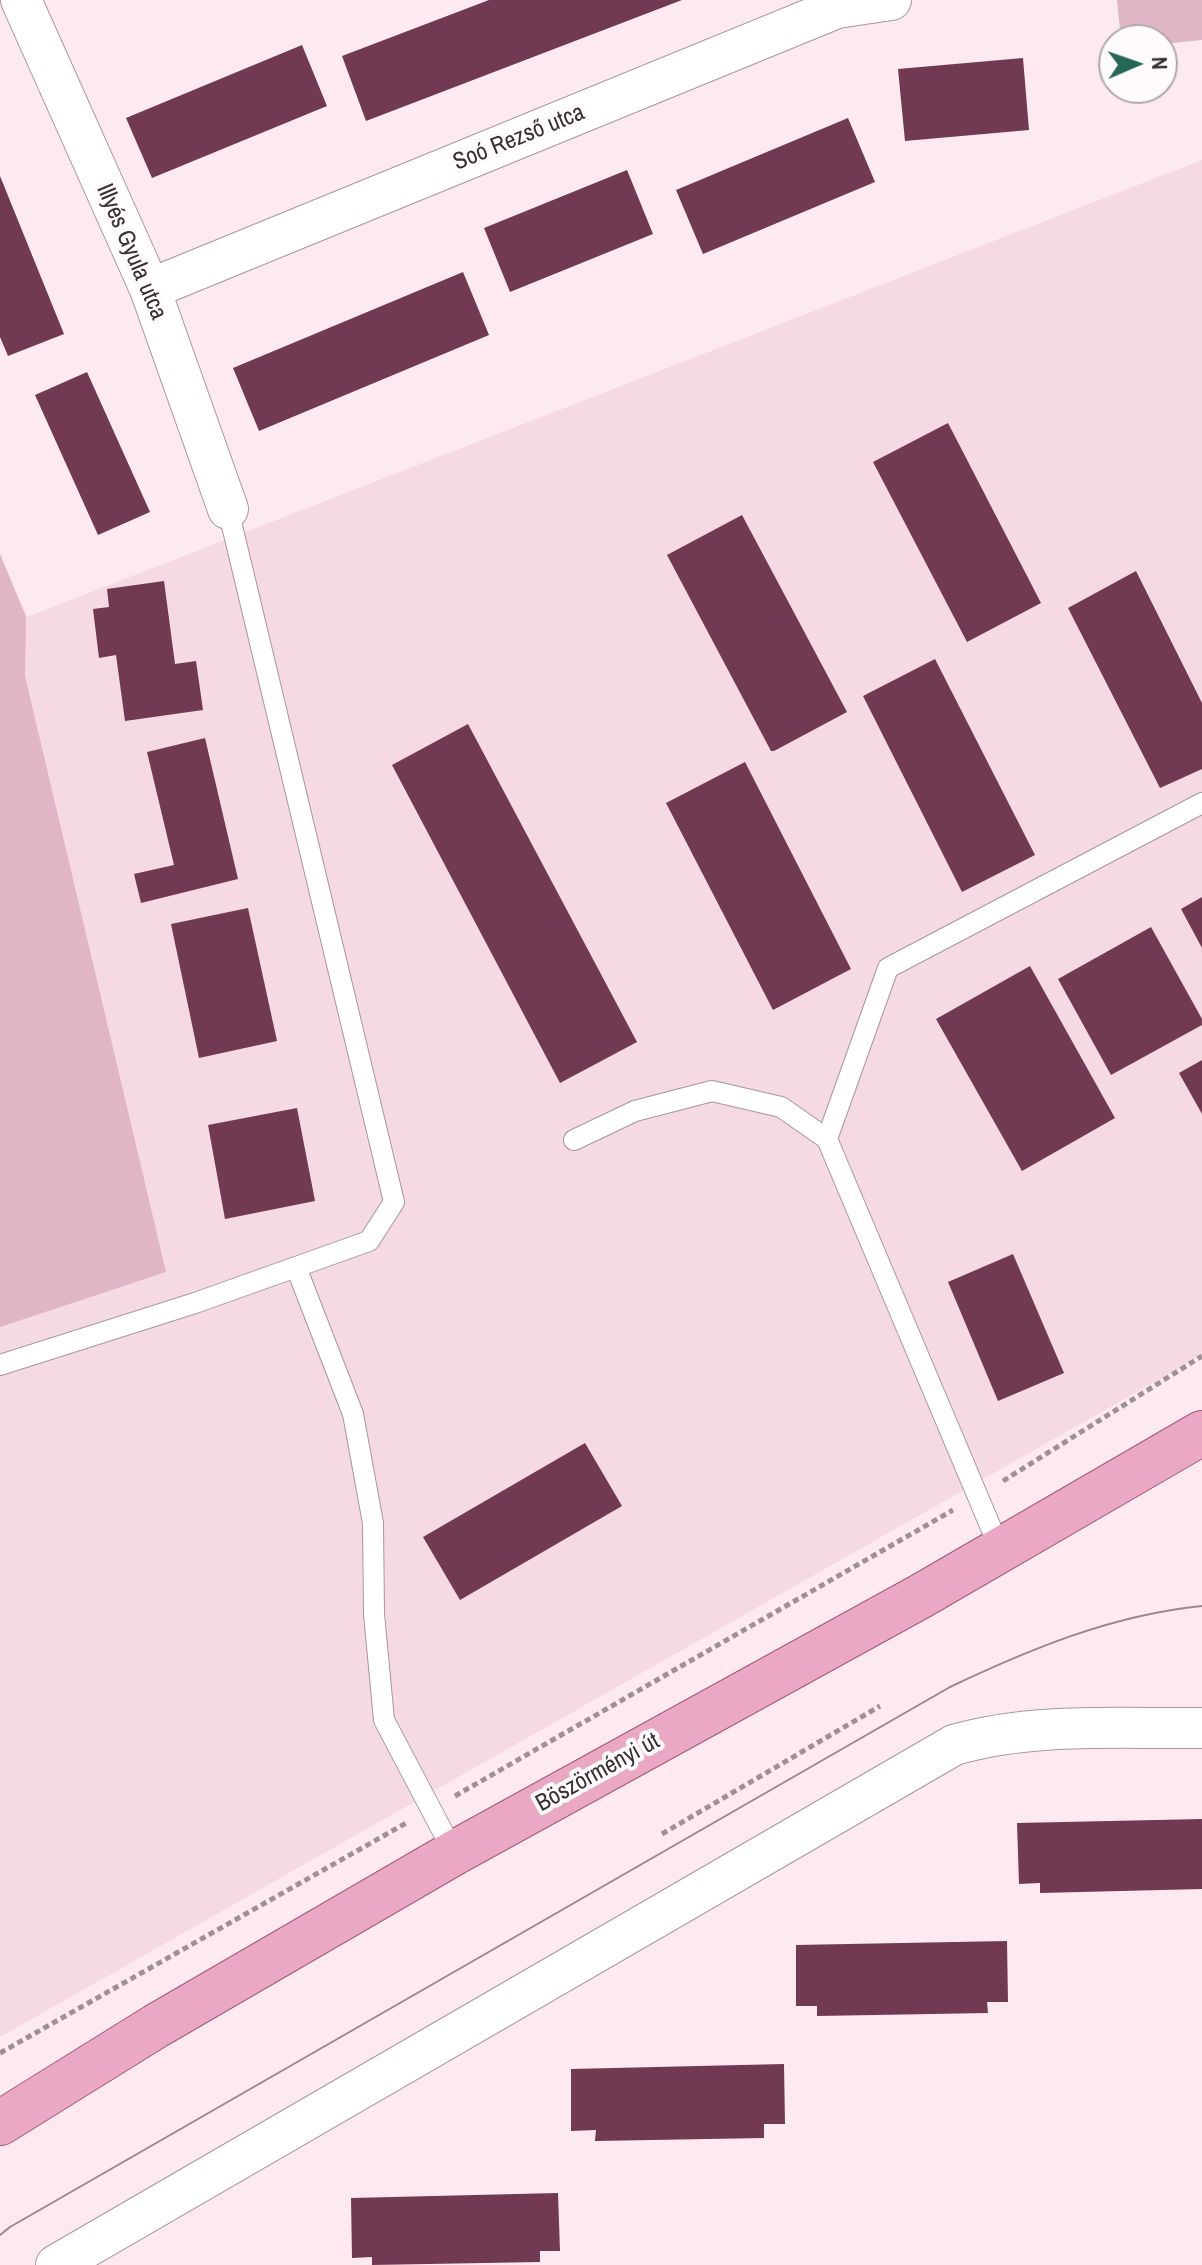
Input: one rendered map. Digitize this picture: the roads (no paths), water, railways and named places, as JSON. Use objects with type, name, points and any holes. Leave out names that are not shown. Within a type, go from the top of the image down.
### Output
[{"type":"main road","name":"Böszörményi út","points":[[0,2123],[156,2026],[454,1853],[921,1596],[1202,1433]]},
{"type":"street","name":"Illyés Gyula utca","points":[[21,0],[150,289],[228,509]]},
{"type":"street","name":"Soó Rezső utca","points":[[150,289],[837,8],[891,0]]},
{"type":"street","points":[[56,2265],[954,1745],[988,1735],[1030,1731],[1202,1728]]},
{"type":"lane","points":[[0,1365],[195,1303],[369,1241],[394,1202],[228,509]]},
{"type":"lane","points":[[827,1139],[888,968],[1202,803]]},
{"type":"lane","points":[[574,1140],[635,1111],[712,1091],[781,1107],[827,1139],[1000,1549]]},
{"type":"lane","points":[[296,1267],[353,1414],[373,1523],[374,1614],[384,1720],[454,1853]]},
{"type":"tram line","points":[[0,2235],[950,1687],[1072,1636],[1136,1617],[1202,1606]]}]
